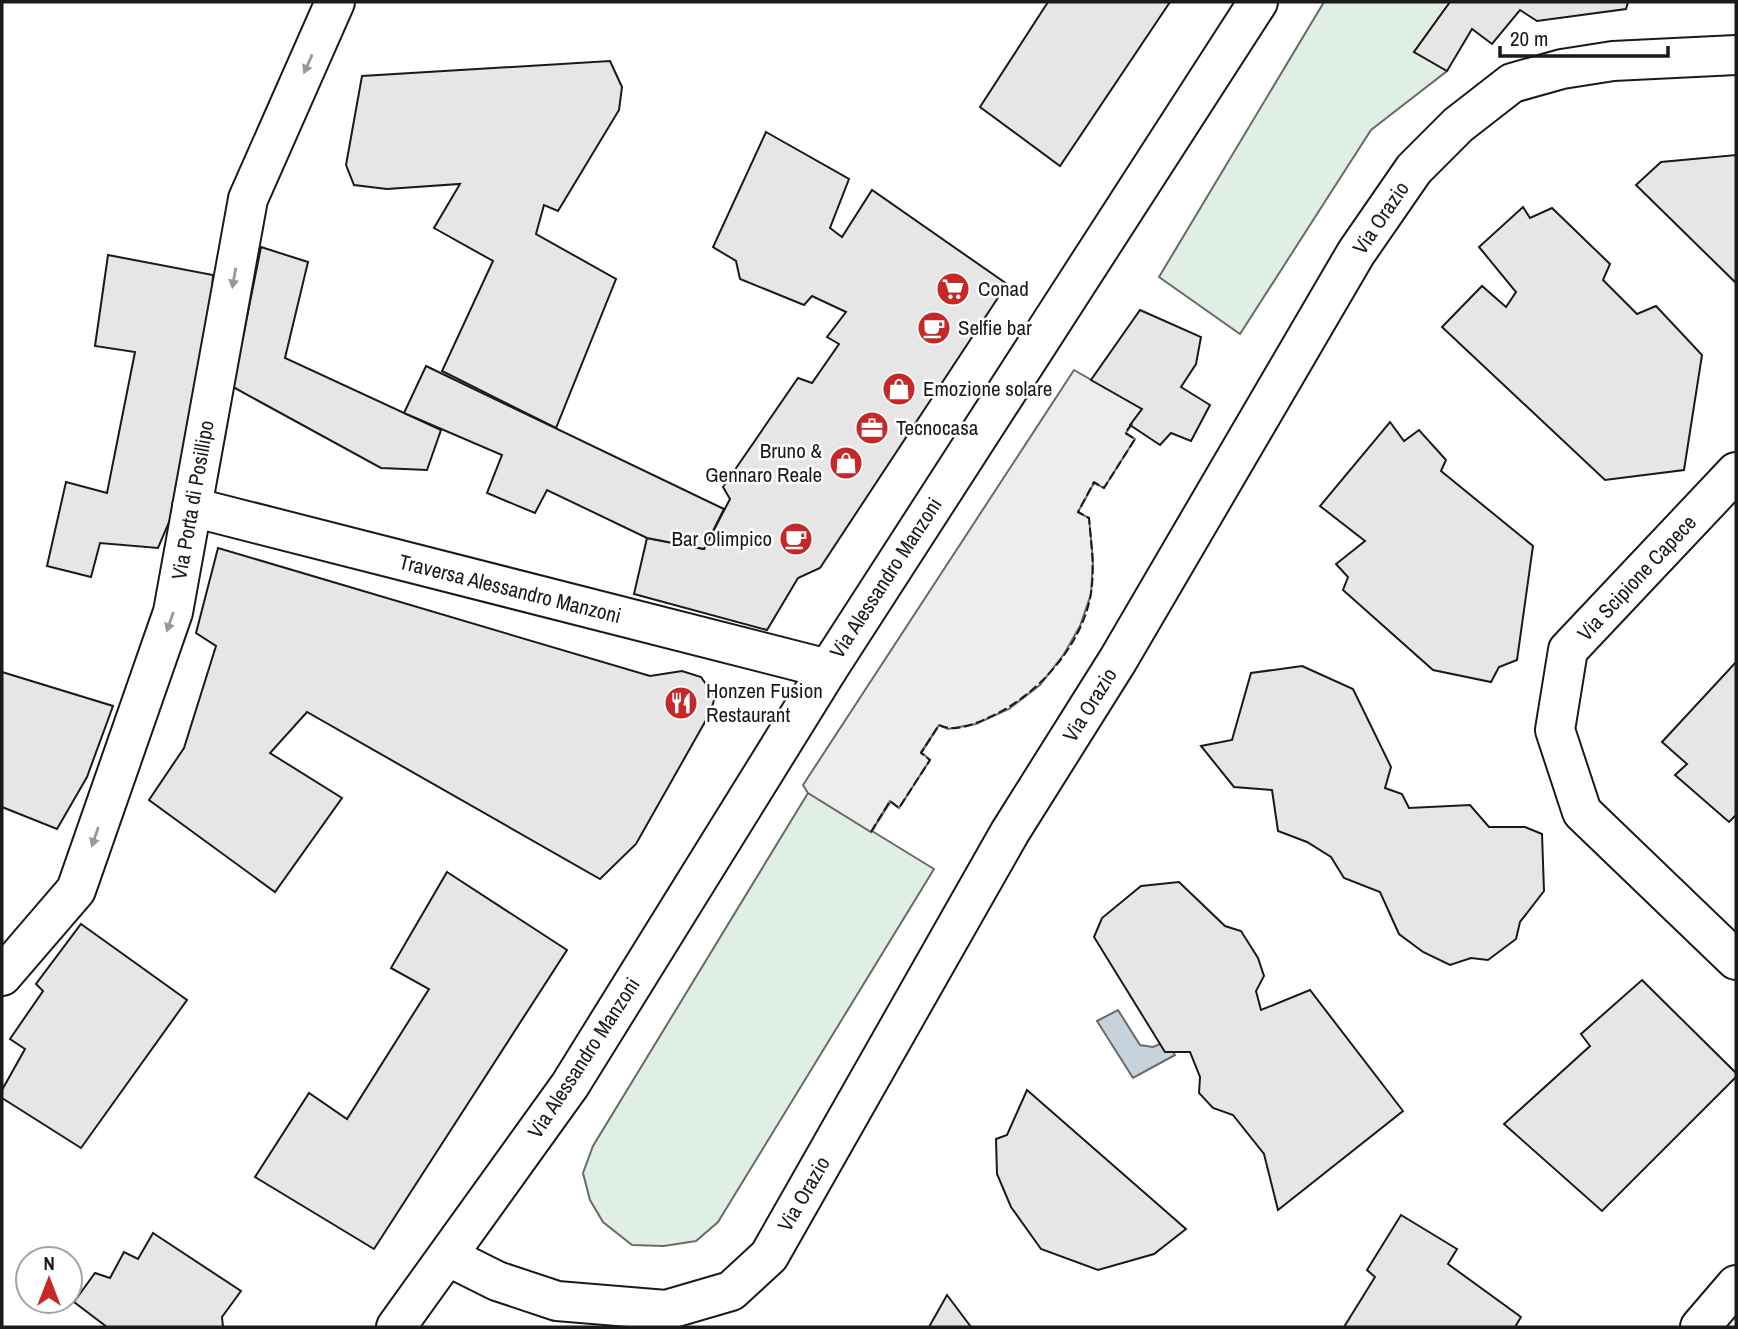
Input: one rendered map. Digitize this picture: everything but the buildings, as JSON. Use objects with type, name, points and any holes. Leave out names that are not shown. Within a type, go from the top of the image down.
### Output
[{"type":"street","name":"Via Porta di Posillipo","points":[[2,976],[76,891],[173,612],[248,199],[335,2]]},
{"type":"street","name":"Via Alessandro Manzoni","points":[[396,1327],[449,1257],[570,1085],[828,669],[1258,2]]},
{"type":"street","name":"Via Orazio","points":[[449,1257],[497,1281],[557,1301],[666,1310],[731,1291],[760,1265],[776,1244],[1010,832],[1118,660],[1356,253],[1414,169],[1458,125],[1512,83],[1562,69],[1612,61],[1736,55]]},
{"type":"street","name":"Via Scipione Capece","points":[[1736,472],[1568,650],[1555,730],[1582,812],[1736,960]]},
{"type":"street","name":"Traversa Alessandro Manzoni","points":[[192,506],[828,669]]},
{"type":"street","points":[[1700,1327],[1736,1285]]},
{"type":"green space","points":[[1324,2],[1450,2],[1414,52],[1447,71],[1371,130],[1240,334],[1159,277]]},
{"type":"green space","points":[[882,687],[939,725],[872,831],[934,869],[718,1222],[696,1241],[664,1246],[632,1245],[603,1222],[590,1200],[583,1173],[593,1146],[808,793]]},
{"type":"shaded area","points":[[1074,370],[1142,409],[1126,433],[1135,439],[1104,488],[1094,483],[1078,512],[1089,518],[1093,560],[1091,594],[1080,626],[1064,654],[1040,685],[1009,709],[976,724],[948,729],[939,725],[921,752],[930,760],[899,808],[890,801],[871,832],[808,793],[803,785]]},
{"type":"shaded area","points":[[1118,1010],[1140,1045],[1153,1047],[1167,1041],[1175,1055],[1133,1078],[1097,1021]]},
{"type":"fence","points":[[871,832],[890,801],[899,808],[930,760],[921,753],[939,725],[964,727],[1008,708],[1041,682],[1068,650],[1086,612],[1092,584],[1089,518],[1078,512],[1094,482],[1104,488],[1135,439],[1125,433],[1134,421]]},
{"type":"place","name":"Conad","points":[[953,289]]},
{"type":"place","name":"Selfie bar","points":[[934,328]]},
{"type":"place","name":"Emozione solare","points":[[899,389]]},
{"type":"place","name":"Tecnocasa","points":[[872,428]]},
{"type":"place","name":"Bruno & Gennaro Reale","points":[[846,463]]},
{"type":"place","name":"Bar Olimpico","points":[[796,539]]},
{"type":"place","name":"Honzen Fusion Restaurant","points":[[681,703]]}]
